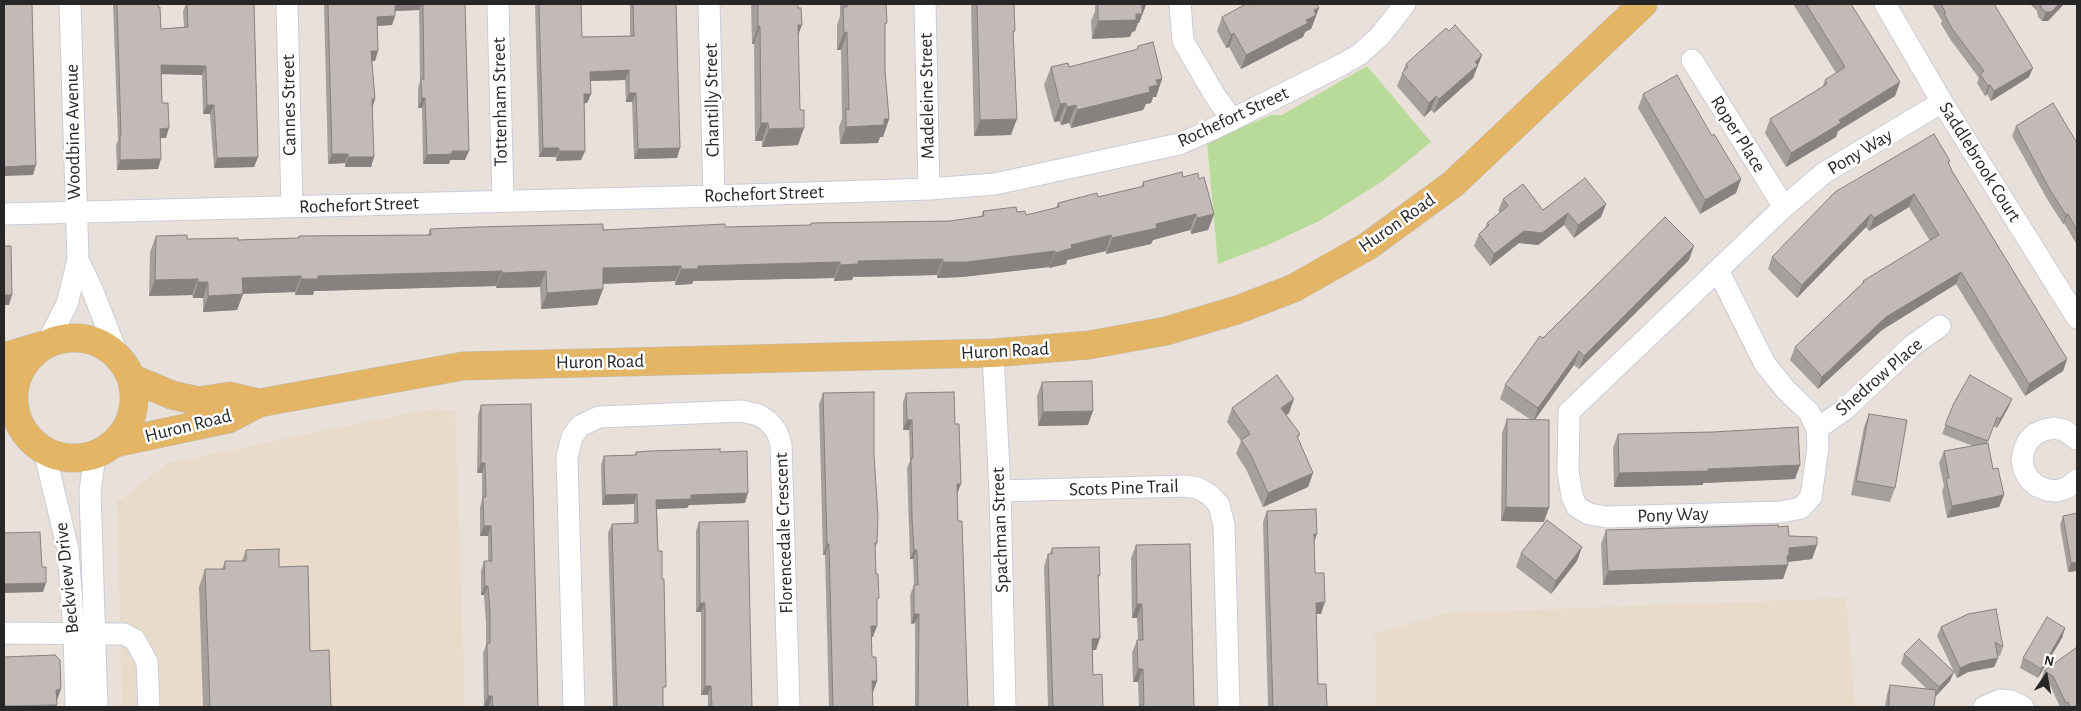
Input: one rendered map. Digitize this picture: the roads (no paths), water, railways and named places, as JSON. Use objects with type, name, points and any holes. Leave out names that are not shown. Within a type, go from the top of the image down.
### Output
[{"type":"main road","name":"Huron Road","points":[[105,449],[228,419],[259,403],[463,366],[993,353],[1089,345],[1166,331],[1237,310],[1294,288],[1368,246],[1452,184],[1643,4]]},
{"type":"main road","points":[[4,357],[66,338],[79,338],[105,346],[125,367],[135,406],[128,426],[105,449],[76,458],[59,457],[44,450],[28,436],[11,413],[20,373],[32,356],[46,345]]},
{"type":"main road","name":"Huron Road","points":[[125,367],[172,395],[198,401],[230,396],[259,403]]},
{"type":"street","name":"Woodbine Avenue","points":[[46,345],[67,304],[78,260],[70,4]]},
{"type":"street","name":"Cannes Street","points":[[287,4],[292,206]]},
{"type":"street","name":"Tottenham Street","points":[[498,4],[503,201]]},
{"type":"street","name":"Chantilly Street","points":[[709,4],[714,196]]},
{"type":"street","name":"Madeleine Street","points":[[925,4],[929,189]]},
{"type":"street","points":[[1180,4],[1183,42],[1232,120]]},
{"type":"street","name":"Rochefort Street","points":[[4,214],[714,196],[929,189],[995,184],[1179,144],[1232,120],[1360,54],[1380,36],[1405,4]]},
{"type":"street","name":"Saddlebrook Court","points":[[1885,4],[1942,102],[2077,318]]},
{"type":"street","name":"Roper Place","points":[[1692,60],[1784,208]]},
{"type":"street","name":"Pony Way","points":[[1817,428],[1818,447],[1814,486],[1811,497],[1801,508],[1781,512],[1607,517],[1588,514],[1577,507],[1572,496],[1568,471],[1570,412],[1784,208],[1824,174],[1942,102]]},
{"type":"street","name":"Woodbine Avenue","points":[[78,260],[125,367]]},
{"type":"street","points":[[1718,270],[1765,364],[1786,390],[1809,412],[1817,428]]},
{"type":"street","name":"Shedrow Place","points":[[1817,428],[1844,410],[1913,346],[1940,326]]},
{"type":"street","name":"Spachman Street","points":[[993,353],[1000,491],[1005,707]]},
{"type":"street","name":"Florencedale Crescent","points":[[574,707],[567,457],[572,437],[580,426],[599,417],[741,411],[759,415],[769,422],[777,432],[781,444],[789,707]]},
{"type":"street","points":[[2076,434],[2054,428],[2035,434],[2024,450],[2022,460],[2024,470],[2029,479],[2037,486],[2047,490],[2057,491],[2067,488],[2077,480]]},
{"type":"street","name":"Beckview Drive","points":[[98,707],[90,491],[105,449]]},
{"type":"street","name":"Beckview Drive","points":[[44,450],[68,550],[74,632],[76,707]]},
{"type":"street","name":"Scots Pine Trail","points":[[1000,491],[1185,486],[1198,488],[1210,495],[1219,505],[1224,525],[1229,707]]},
{"type":"street","points":[[4,633],[74,632],[124,634],[135,640],[147,662],[149,707]]},
{"type":"street","points":[[1984,707],[2000,700],[2011,701],[2023,707]]}]
